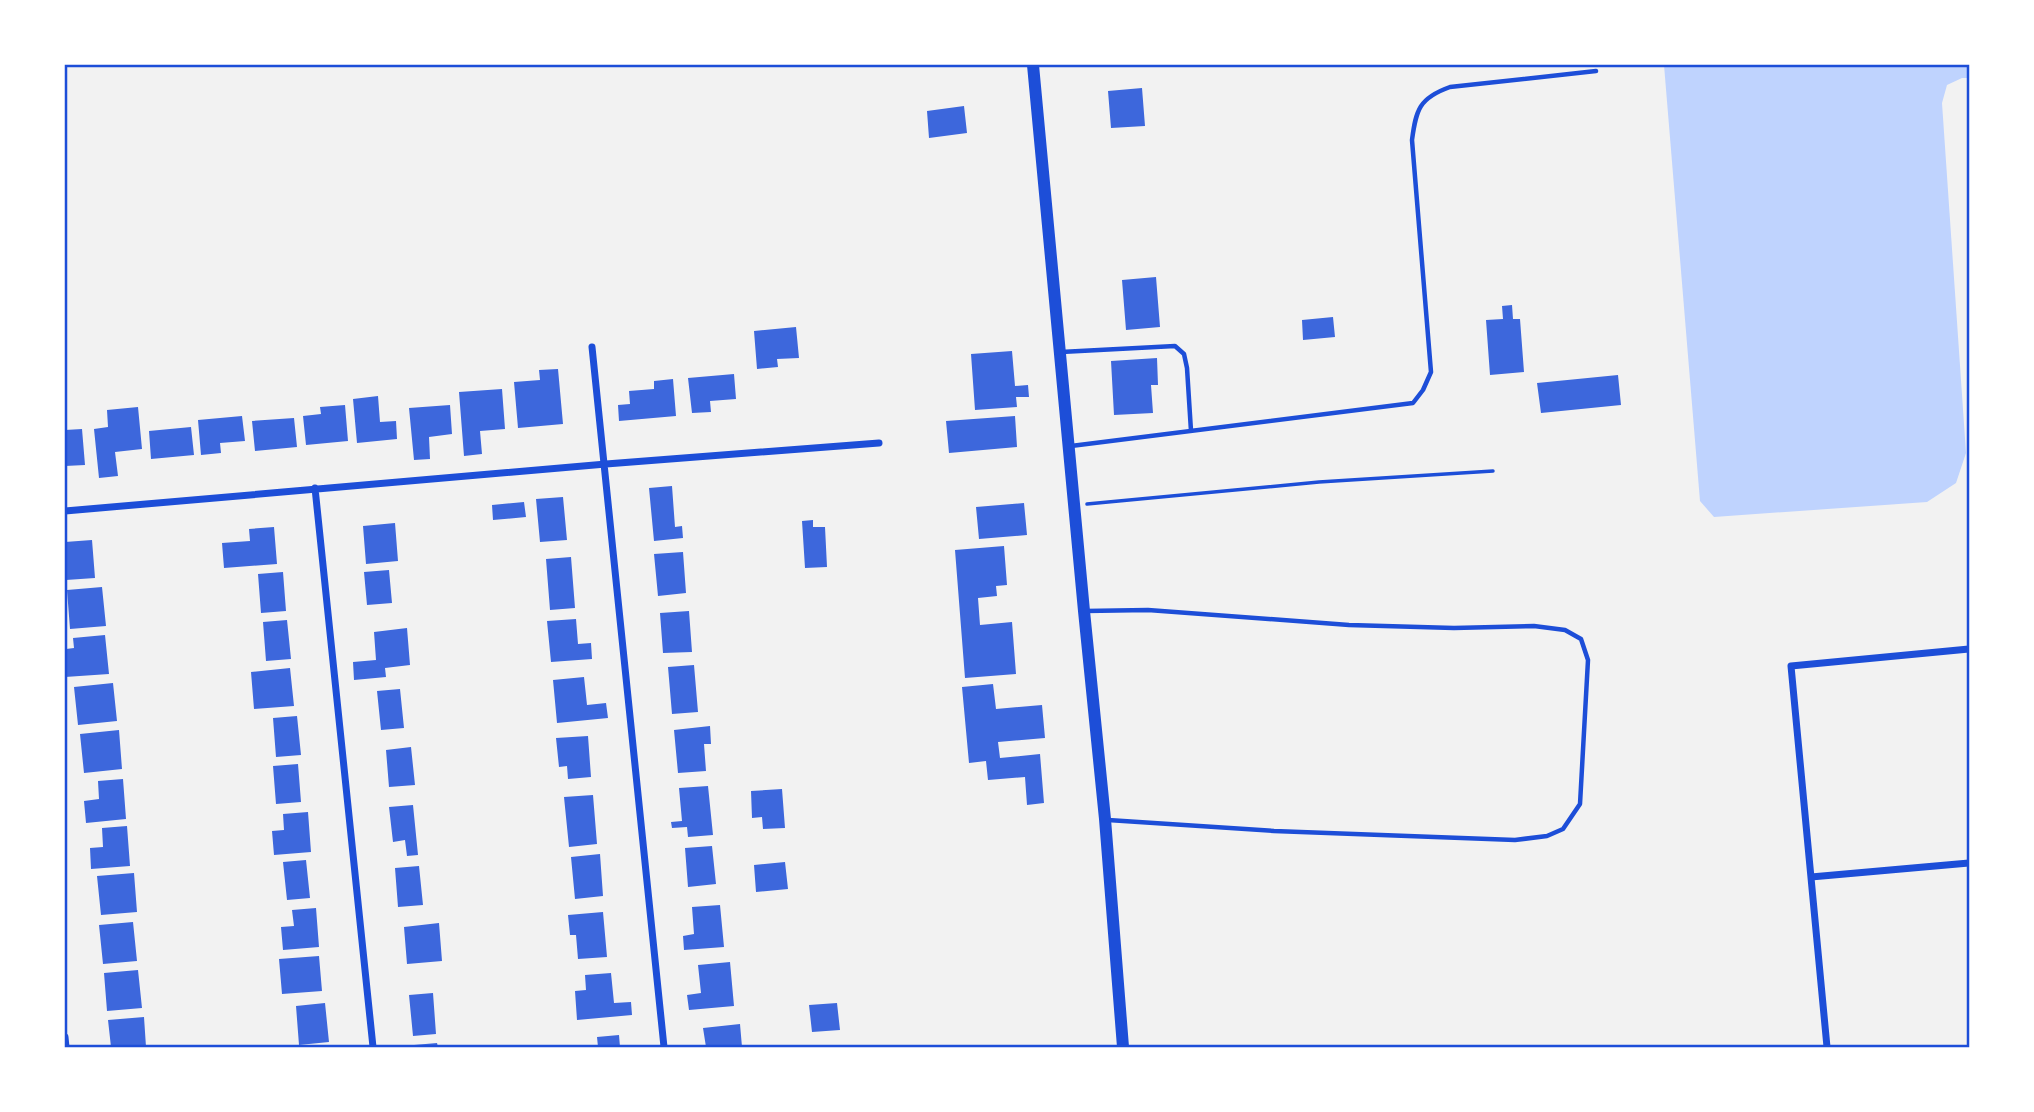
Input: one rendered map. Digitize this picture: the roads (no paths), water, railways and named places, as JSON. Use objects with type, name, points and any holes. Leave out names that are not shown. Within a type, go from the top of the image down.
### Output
[{"type":"street","points":[[1033,65],[1105,819],[1123,1047]]},
{"type":"street","points":[[592,347],[664,1047]]},
{"type":"street","points":[[65,511],[315,488],[879,443]]},
{"type":"street","points":[[315,488],[373,1047]]},
{"type":"street","points":[[1827,1047],[1791,666],[1969,649]]},
{"type":"street","points":[[1811,877],[1969,863]]},
{"type":"street","points":[[65,1037],[66,1047]]},
{"type":"lane","points":[[1070,446],[1413,403],[1423,390],[1431,372],[1412,140],[1415,116],[1425,101],[1450,87],[1596,71]]},
{"type":"lane","points":[[1060,352],[1175,346],[1184,354],[1187,368],[1191,431]]},
{"type":"lane","points":[[1084,611],[1148,610],[1454,628],[1534,626],[1564,630],[1581,639],[1588,660],[1580,804],[1563,829],[1548,836],[1515,840],[1328,833],[1105,819]]},
{"type":"water","points":[[1664,65],[1969,65],[1969,78],[1962,78],[1947,85],[1942,103],[1966,453],[1956,483],[1927,502],[1714,517],[1700,501]]}]
